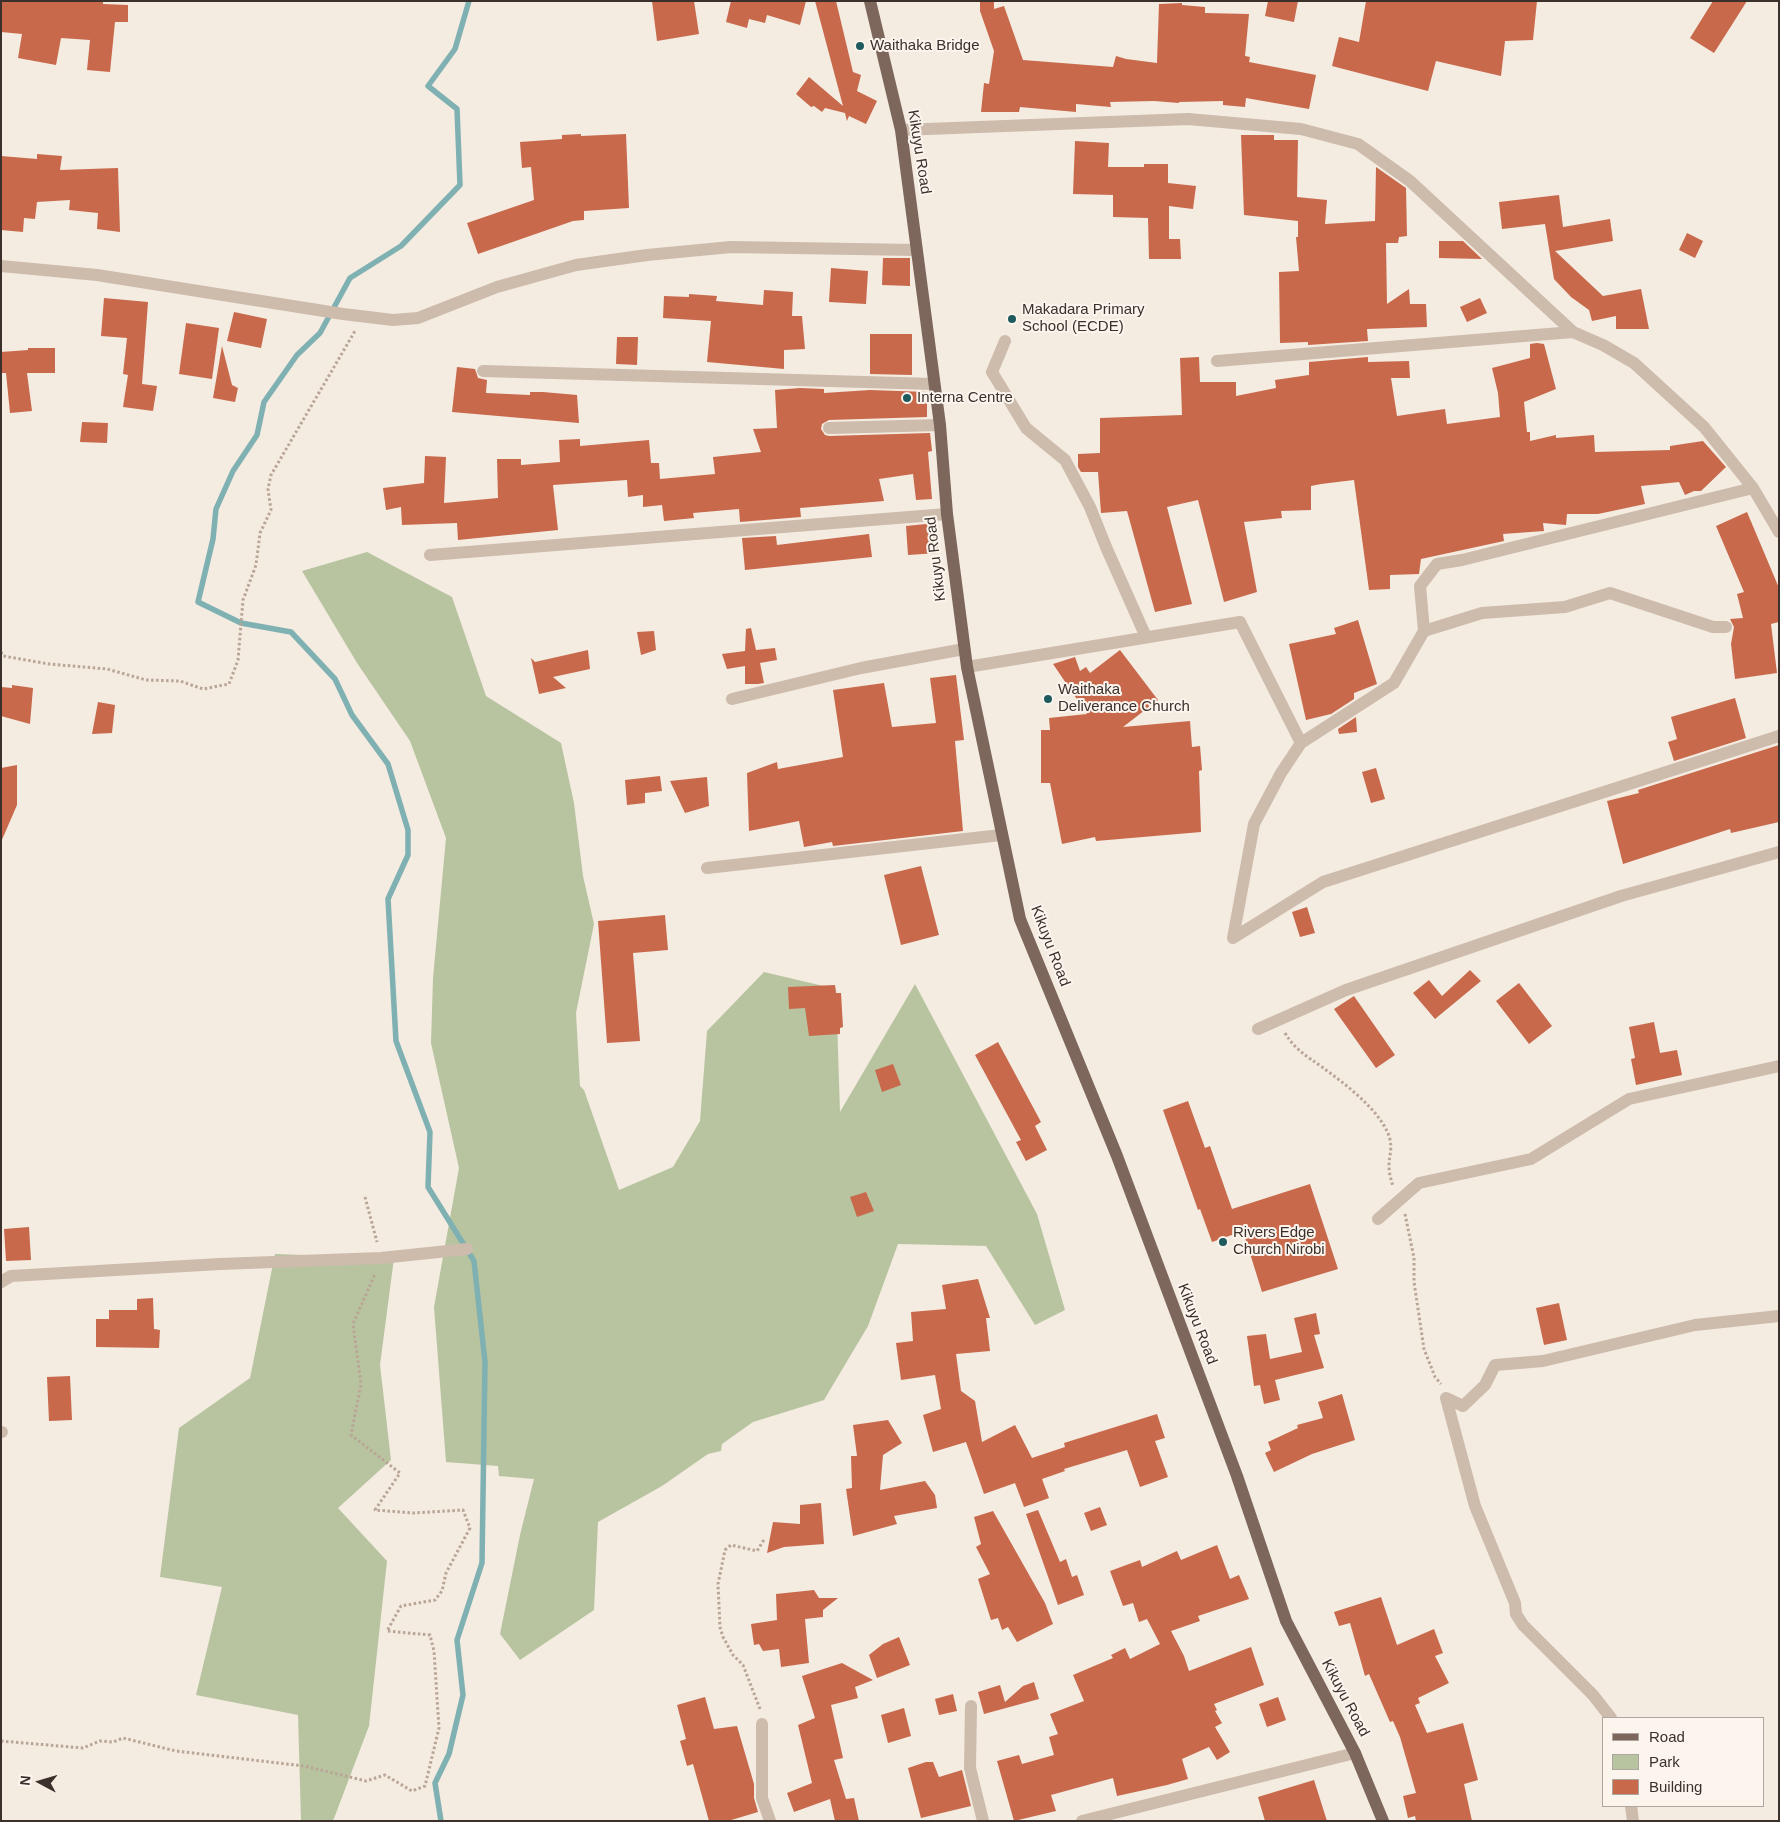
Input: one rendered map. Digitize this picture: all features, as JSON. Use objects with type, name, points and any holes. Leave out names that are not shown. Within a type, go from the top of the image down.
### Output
[{"type":"main road","name":"Kikuyu Road","points":[[870,1],[901,130],[940,426],[947,514],[964,650],[1020,919],[1117,1156],[1237,1476],[1286,1621],[1355,1752],[1383,1821]]},
{"type":"street","points":[[901,130],[1188,119],[1301,129],[1358,144],[1410,181],[1573,332],[1603,345],[1634,363],[1704,427],[1753,488],[1779,532]]},
{"type":"street","points":[[1,266],[97,275],[178,286],[363,317],[393,320],[418,318],[497,287],[576,266],[647,255],[731,247],[916,250]]},
{"type":"street","points":[[1217,361],[1573,332]]},
{"type":"street","points":[[1005,341],[992,372],[1026,428],[1065,460],[1090,507],[1146,638]]},
{"type":"street","points":[[483,372],[934,384]]},
{"type":"street","points":[[829,428],[940,426]]},
{"type":"street","points":[[1753,488],[1462,560],[1437,564],[1420,586],[1424,631],[1394,683],[1301,743],[1281,773],[1254,824],[1233,938],[1323,882],[1779,736]]},
{"type":"street","points":[[430,555],[947,514]]},
{"type":"street","points":[[1424,631],[1482,612],[1565,607],[1610,593],[1713,626],[1726,627]]},
{"type":"street","points":[[967,667],[1240,622],[1301,743]]},
{"type":"street","points":[[732,699],[861,668],[964,650]]},
{"type":"street","points":[[707,868],[1002,835]]},
{"type":"street","points":[[1258,1030],[1346,990],[1621,896],[1779,852]]},
{"type":"street","points":[[1378,1219],[1419,1183],[1531,1160],[1630,1099],[1779,1066]]},
{"type":"street","points":[[1,1282],[11,1276],[220,1264],[381,1258],[467,1250]]},
{"type":"street","points":[[1611,1717],[1593,1695],[1523,1625],[1516,1614],[1515,1603],[1475,1506],[1446,1398],[1463,1406],[1485,1385],[1495,1365],[1543,1360],[1696,1325],[1779,1316]]},
{"type":"street","points":[[971,1706],[970,1768],[983,1821]]},
{"type":"street","points":[[762,1724],[762,1798],[770,1821]]},
{"type":"street","points":[[1082,1821],[1355,1752]]},
{"type":"street","points":[[1631,1807],[1633,1821]]},
{"type":"path","points":[[1,652],[3,656],[49,664],[106,668],[146,680],[180,681],[203,689],[229,684],[238,660],[243,600],[256,566],[260,533],[270,510],[268,489],[271,475],[363,317]]},
{"type":"path","points":[[1,1741],[83,1748],[100,1741],[113,1742],[123,1738],[176,1751],[304,1766],[366,1781],[386,1775],[412,1792],[426,1786],[439,1728],[434,1651],[430,1635],[387,1631],[401,1606],[434,1600],[442,1591],[446,1573],[470,1528],[463,1510],[413,1512],[375,1510],[400,1473],[351,1434],[362,1384],[353,1324],[381,1258],[365,1197]]},
{"type":"path","points":[[762,1724],[759,1706],[743,1665],[732,1655],[723,1638],[718,1584],[726,1550],[731,1545],[757,1551],[762,1547],[766,1538]]},
{"type":"green space","points":[[367,552],[452,597],[486,696],[561,743],[574,803],[583,876],[594,924],[576,1013],[580,1086],[584,1090],[619,1190],[673,1167],[700,1121],[707,1031],[764,972],[836,989],[840,1112],[915,984],[1037,1214],[1065,1310],[1035,1325],[986,1246],[898,1244],[868,1326],[824,1400],[753,1422],[722,1444],[721,1451],[708,1454],[662,1486],[598,1522],[594,1610],[520,1660],[500,1634],[520,1535],[534,1479],[499,1476],[498,1466],[446,1462],[434,1307],[459,1168],[431,1043],[433,978],[446,838],[410,741],[357,663],[302,571]]},
{"type":"green space","points":[[275,1254],[394,1258],[380,1365],[391,1460],[338,1508],[387,1561],[369,1726],[333,1821],[301,1821],[298,1715],[196,1695],[222,1587],[160,1577],[179,1428],[250,1378]]},
{"type":"building","points":[[1,1],[103,1],[103,4],[128,5],[128,22],[115,22],[110,72],[87,70],[90,40],[61,38],[56,65],[18,58],[22,34],[1,32]]},
{"type":"building","points":[[652,1],[694,1],[699,34],[657,41]]},
{"type":"building","points":[[731,1],[806,1],[800,25],[767,15],[765,23],[749,19],[747,28],[726,22]]},
{"type":"building","points":[[815,1],[836,1],[853,72],[861,75],[857,91],[877,101],[866,124],[849,116],[847,121],[845,113],[825,108],[822,112],[814,106],[811,107],[796,94],[809,77],[843,106]]},
{"type":"building","points":[[980,1],[994,1],[994,9],[1004,6],[1023,60],[1113,67],[1116,56],[1157,63],[1159,4],[1182,3],[1182,5],[1205,7],[1205,13],[1249,14],[1245,56],[1250,57],[1249,62],[1316,75],[1309,109],[1246,98],[1245,107],[1223,105],[1223,101],[1179,103],[1154,101],[1110,102],[1111,107],[1076,104],[1076,112],[1020,107],[1019,112],[981,112],[984,83],[989,84],[994,51],[980,11]]},
{"type":"building","points":[[1268,1],[1298,1],[1294,22],[1265,16]]},
{"type":"building","points":[[1366,1],[1537,1],[1533,40],[1505,41],[1501,76],[1436,61],[1428,91],[1332,66],[1339,37],[1359,42]]},
{"type":"building","points":[[1713,1],[1747,1],[1714,53],[1690,38]]},
{"type":"building","points":[[581,134],[581,136],[626,134],[629,208],[584,211],[584,220],[573,221],[478,254],[467,223],[534,200],[531,167],[522,168],[520,142],[562,139],[562,135]]},
{"type":"building","points":[[1241,135],[1274,135],[1274,140],[1298,140],[1297,197],[1327,200],[1325,224],[1375,221],[1376,167],[1406,188],[1407,236],[1399,237],[1398,243],[1386,243],[1387,304],[1409,289],[1410,304],[1426,304],[1427,327],[1367,329],[1368,341],[1308,345],[1308,342],[1280,343],[1279,272],[1299,271],[1296,237],[1298,237],[1298,221],[1244,215]]},
{"type":"building","points":[[1075,141],[1109,143],[1108,167],[1144,167],[1144,164],[1168,164],[1168,183],[1196,186],[1193,209],[1169,206],[1169,239],[1180,239],[1181,259],[1149,259],[1148,218],[1113,217],[1113,195],[1073,194]]},
{"type":"building","points":[[37,154],[62,156],[60,170],[118,168],[120,232],[97,229],[98,213],[69,210],[70,200],[37,202],[35,219],[24,218],[23,232],[1,230],[1,156],[37,159]]},
{"type":"building","points":[[1559,195],[1563,227],[1610,219],[1613,241],[1555,251],[1603,296],[1641,289],[1649,329],[1616,329],[1616,316],[1592,321],[1589,310],[1571,297],[1554,279],[1545,224],[1502,229],[1499,202]]},
{"type":"building","points":[[1687,233],[1703,241],[1695,258],[1679,250]]},
{"type":"building","points":[[1439,241],[1463,241],[1482,259],[1439,258]]},
{"type":"building","points":[[883,258],[910,258],[910,286],[882,285]]},
{"type":"building","points":[[831,268],[868,271],[866,304],[829,302]]},
{"type":"building","points":[[764,290],[793,292],[792,316],[802,316],[805,349],[784,350],[784,369],[707,362],[711,321],[663,318],[664,296],[689,297],[689,294],[717,296],[716,301],[763,305]]},
{"type":"building","points":[[104,298],[148,302],[142,384],[157,386],[153,411],[123,407],[128,375],[123,374],[127,338],[101,336]]},
{"type":"building","points":[[1480,298],[1487,313],[1467,322],[1460,307]]},
{"type":"building","points":[[234,312],[267,319],[261,348],[227,341]]},
{"type":"building","points":[[186,323],[219,328],[212,379],[179,374]]},
{"type":"building","points":[[870,334],[912,334],[912,375],[870,374]]},
{"type":"building","points":[[617,337],[638,337],[637,365],[616,364]]},
{"type":"building","points":[[1530,344],[1544,344],[1556,389],[1524,402],[1527,432],[1530,432],[1530,441],[1556,435],[1556,438],[1594,435],[1595,452],[1670,450],[1670,446],[1703,441],[1726,467],[1701,491],[1694,491],[1685,495],[1679,482],[1641,486],[1645,504],[1598,514],[1567,514],[1566,525],[1543,523],[1544,531],[1503,534],[1504,541],[1421,559],[1419,574],[1390,575],[1390,589],[1369,590],[1354,480],[1311,486],[1311,510],[1281,511],[1282,518],[1244,522],[1257,592],[1224,602],[1198,500],[1167,507],[1192,604],[1155,612],[1127,511],[1101,513],[1098,472],[1081,472],[1078,467],[1078,454],[1100,453],[1100,418],[1182,415],[1180,358],[1199,357],[1200,382],[1236,382],[1236,396],[1276,388],[1275,380],[1309,375],[1309,362],[1368,357],[1368,362],[1409,361],[1410,378],[1391,378],[1397,416],[1445,409],[1447,424],[1500,417],[1498,393],[1492,368],[1530,358]]},
{"type":"building","points":[[222,346],[232,385],[238,388],[235,402],[213,398]]},
{"type":"building","points":[[28,348],[55,348],[55,373],[27,373],[32,411],[10,413],[6,373],[1,373],[1,352],[28,350]]},
{"type":"building","points":[[457,367],[475,369],[478,378],[487,380],[486,393],[530,395],[530,392],[543,392],[577,395],[579,423],[452,412]]},
{"type":"building","points":[[824,389],[824,393],[870,390],[927,392],[927,417],[829,420],[822,424],[821,429],[825,435],[829,436],[930,433],[932,451],[928,452],[932,499],[916,500],[913,474],[879,479],[884,501],[800,508],[801,517],[740,522],[739,509],[693,513],[694,518],[664,521],[662,505],[643,507],[643,495],[628,497],[627,480],[553,485],[558,530],[458,540],[457,523],[402,525],[401,507],[386,510],[383,488],[424,483],[425,456],[446,457],[444,503],[498,498],[497,459],[521,459],[521,465],[560,462],[559,440],[580,439],[580,446],[649,440],[651,463],[659,463],[660,479],[715,474],[713,457],[761,452],[753,429],[777,428],[775,390]]},
{"type":"building","points":[[82,422],[108,423],[107,443],[80,442]]},
{"type":"building","points":[[1747,512],[1779,588],[1779,622],[1771,624],[1777,673],[1735,679],[1731,644],[1734,627],[1730,619],[1743,618],[1737,594],[1744,592],[1716,526]]},
{"type":"building","points":[[936,523],[938,553],[908,555],[906,526]]},
{"type":"building","points":[[869,534],[872,557],[745,570],[742,538],[776,536],[777,545]]},
{"type":"building","points":[[1358,620],[1377,684],[1354,693],[1354,699],[1331,714],[1306,720],[1289,644],[1336,634],[1334,628]]},
{"type":"building","points":[[751,628],[756,650],[775,648],[777,660],[760,663],[764,683],[745,684],[745,666],[727,669],[722,654],[745,651],[746,629]]},
{"type":"building","points":[[654,631],[656,650],[641,655],[637,632]]},
{"type":"building","points":[[588,650],[590,669],[553,677],[566,688],[539,694],[531,658],[535,662]]},
{"type":"building","points":[[1120,650],[1158,700],[1123,727],[1190,721],[1192,747],[1200,746],[1202,770],[1199,771],[1201,832],[1096,841],[1095,837],[1062,844],[1050,783],[1041,783],[1041,730],[1050,730],[1049,718],[1087,714],[1053,664],[1075,657],[1080,671],[1086,667],[1090,673]]},
{"type":"building","points":[[956,675],[964,740],[955,741],[963,831],[833,846],[832,842],[804,847],[799,821],[749,831],[747,773],[777,762],[778,769],[843,757],[833,690],[884,683],[892,727],[936,723],[930,678]]},
{"type":"building","points":[[12,685],[33,688],[30,724],[1,716],[1,687],[12,688]]},
{"type":"building","points":[[1735,698],[1746,738],[1674,761],[1668,742],[1677,739],[1671,717]]},
{"type":"building","points":[[98,702],[115,705],[112,733],[92,734]]},
{"type":"building","points":[[1356,717],[1357,732],[1339,734],[1338,729]]},
{"type":"building","points":[[1779,745],[1779,822],[1731,833],[1730,829],[1623,864],[1607,801],[1639,793],[1638,790]]},
{"type":"building","points":[[17,765],[17,805],[1,842],[1,768]]},
{"type":"building","points":[[1376,768],[1385,799],[1371,803],[1362,772]]},
{"type":"building","points":[[660,776],[662,791],[645,793],[645,803],[627,805],[625,780]]},
{"type":"building","points":[[707,777],[709,806],[685,813],[670,781]]},
{"type":"building","points":[[921,866],[939,935],[901,945],[884,875]]},
{"type":"building","points":[[1307,907],[1315,933],[1300,937],[1292,912]]},
{"type":"building","points":[[665,915],[668,950],[633,953],[640,1041],[607,1043],[598,921]]},
{"type":"building","points":[[1470,970],[1481,981],[1435,1019],[1413,993],[1429,980],[1442,996]]},
{"type":"building","points":[[1519,983],[1552,1026],[1529,1044],[1496,1001]]},
{"type":"building","points":[[835,985],[836,993],[841,993],[843,1027],[840,1028],[840,1034],[809,1036],[805,1008],[789,1009],[788,987]]},
{"type":"building","points":[[1354,996],[1395,1055],[1376,1068],[1334,1009]]},
{"type":"building","points":[[1654,1022],[1660,1053],[1677,1050],[1682,1075],[1636,1085],[1631,1059],[1635,1058],[1629,1027]]},
{"type":"building","points":[[998,1042],[1041,1122],[1035,1126],[1047,1150],[1026,1161],[1016,1142],[1021,1140],[975,1055]]},
{"type":"building","points":[[893,1064],[901,1085],[882,1092],[875,1070]]},
{"type":"building","points":[[1188,1101],[1205,1148],[1210,1146],[1232,1209],[1310,1184],[1338,1269],[1262,1292],[1243,1231],[1212,1242],[1200,1209],[1198,1210],[1163,1110]]},
{"type":"building","points":[[866,1192],[874,1211],[857,1217],[850,1197]]},
{"type":"building","points":[[29,1227],[31,1260],[6,1261],[4,1229]]},
{"type":"building","points":[[978,1279],[990,1318],[986,1318],[990,1351],[956,1354],[961,1391],[975,1401],[982,1442],[1015,1425],[1032,1458],[1065,1447],[1064,1443],[1157,1414],[1165,1438],[1155,1441],[1168,1477],[1140,1487],[1127,1450],[1064,1469],[1065,1471],[1042,1479],[1049,1498],[1024,1507],[1015,1483],[984,1494],[966,1442],[933,1452],[923,1415],[941,1409],[935,1375],[901,1380],[896,1343],[913,1341],[911,1312],[946,1309],[942,1285]]},
{"type":"building","points":[[153,1298],[154,1329],[160,1330],[159,1348],[96,1347],[96,1319],[109,1319],[109,1310],[137,1310],[137,1299]]},
{"type":"building","points":[[1559,1303],[1567,1340],[1544,1345],[1536,1308]]},
{"type":"building","points":[[1316,1313],[1320,1334],[1314,1335],[1324,1368],[1275,1380],[1280,1400],[1264,1404],[1260,1385],[1254,1386],[1247,1336],[1266,1334],[1270,1359],[1302,1352],[1294,1318]]},
{"type":"building","points":[[70,1376],[72,1420],[49,1421],[47,1377]]},
{"type":"building","points":[[1342,1394],[1355,1440],[1312,1454],[1274,1472],[1265,1453],[1271,1450],[1268,1442],[1298,1428],[1297,1425],[1323,1418],[1318,1402]]},
{"type":"building","points":[[888,1420],[902,1443],[883,1455],[880,1490],[925,1481],[935,1495],[937,1508],[894,1516],[897,1524],[853,1536],[846,1489],[852,1488],[851,1456],[857,1456],[853,1425]]},
{"type":"building","points":[[821,1503],[824,1544],[784,1547],[767,1553],[773,1522],[800,1524],[800,1505]]},
{"type":"building","points":[[1100,1507],[1107,1525],[1091,1531],[1084,1513]]},
{"type":"building","points":[[1038,1510],[1060,1562],[1066,1559],[1072,1577],[1077,1575],[1084,1595],[1058,1605],[1026,1514]]},
{"type":"building","points":[[993,1511],[1045,1603],[1053,1624],[1017,1642],[1008,1627],[1002,1630],[998,1618],[991,1620],[978,1579],[990,1574],[976,1547],[981,1544],[974,1517]]},
{"type":"building","points":[[1217,1545],[1230,1579],[1239,1575],[1249,1599],[1198,1616],[1200,1621],[1171,1631],[1184,1656],[1189,1671],[1251,1647],[1264,1685],[1214,1704],[1217,1710],[1215,1711],[1222,1723],[1215,1727],[1230,1752],[1217,1760],[1209,1747],[1182,1759],[1188,1779],[1167,1785],[1117,1796],[1113,1778],[1051,1795],[1056,1811],[1014,1821],[997,1761],[1019,1755],[1022,1764],[1054,1755],[1049,1737],[1058,1734],[1050,1714],[1084,1701],[1073,1675],[1113,1658],[1111,1655],[1125,1648],[1130,1659],[1160,1644],[1147,1619],[1139,1622],[1133,1603],[1123,1606],[1110,1571],[1140,1560],[1142,1567],[1177,1551],[1181,1560]]},
{"type":"building","points":[[814,1590],[819,1598],[838,1598],[823,1610],[823,1617],[805,1619],[809,1663],[781,1667],[779,1649],[763,1651],[759,1644],[754,1645],[751,1624],[777,1620],[776,1594]]},
{"type":"building","points":[[1381,1597],[1397,1645],[1434,1629],[1443,1653],[1435,1656],[1449,1683],[1418,1698],[1420,1703],[1415,1705],[1427,1733],[1463,1723],[1478,1780],[1464,1784],[1472,1821],[1416,1821],[1415,1816],[1408,1818],[1403,1796],[1416,1793],[1400,1737],[1393,1721],[1390,1722],[1369,1674],[1365,1676],[1350,1623],[1339,1626],[1334,1612]]},
{"type":"building","points":[[899,1637],[910,1665],[877,1678],[869,1655],[883,1644]]},
{"type":"building","points":[[842,1663],[873,1680],[855,1687],[858,1698],[831,1705],[843,1758],[834,1760],[846,1799],[854,1798],[859,1821],[835,1821],[830,1799],[794,1812],[787,1793],[812,1783],[798,1725],[815,1718],[802,1676]]},
{"type":"building","points":[[1034,1682],[1039,1699],[984,1714],[978,1692],[1000,1685],[1005,1702],[1023,1686]]},
{"type":"building","points":[[953,1694],[957,1711],[939,1715],[935,1699]]},
{"type":"building","points":[[705,1697],[714,1729],[737,1726],[754,1784],[754,1798],[758,1812],[728,1821],[709,1821],[693,1764],[687,1766],[680,1741],[686,1739],[677,1705]]},
{"type":"building","points":[[1278,1697],[1286,1720],[1267,1727],[1259,1704]]},
{"type":"building","points":[[904,1708],[911,1736],[888,1743],[881,1715]]},
{"type":"building","points":[[926,1762],[933,1762],[939,1777],[962,1770],[971,1806],[921,1818],[908,1768]]},
{"type":"building","points":[[1314,1780],[1327,1821],[1265,1821],[1258,1797]]},
{"type":"waterway","points":[[441,1821],[435,1783],[449,1754],[463,1695],[457,1640],[482,1563],[485,1362],[474,1261],[428,1187],[430,1132],[396,1041],[388,899],[408,855],[408,830],[388,764],[352,715],[335,679],[291,632],[241,623],[198,602],[213,539],[216,509],[233,471],[257,435],[264,402],[297,355],[320,333],[350,278],[401,246],[460,185],[457,109],[428,86],[455,49],[469,1]]},
{"type":"place","name":"Waithaka Bridge","points":[[860,46]]},
{"type":"place","name":"Makadara Primary School (ECDE)","points":[[1012,319]]},
{"type":"place","name":"Interna Centre","points":[[907,398]]},
{"type":"place","name":"Waithaka Deliverance Church","points":[[1048,699]]},
{"type":"place","name":"Rivers Edge Church Nirobi","points":[[1223,1242]]}]
